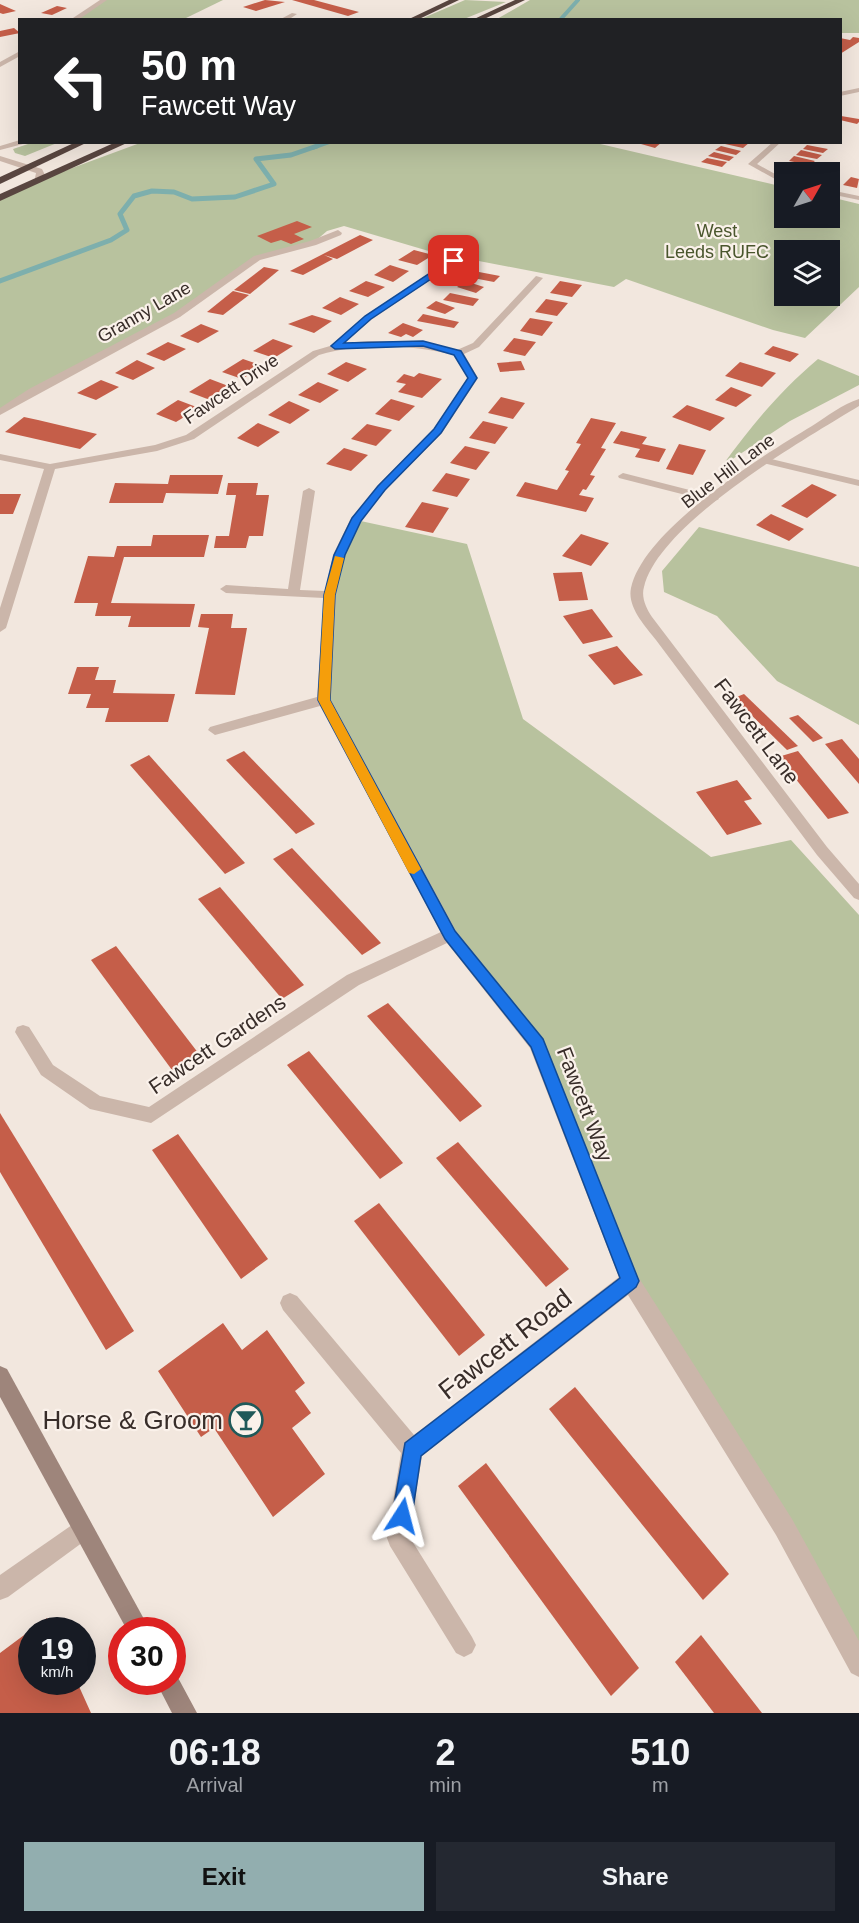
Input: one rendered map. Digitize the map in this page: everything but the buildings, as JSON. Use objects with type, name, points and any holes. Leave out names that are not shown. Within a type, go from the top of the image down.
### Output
[{"type":"highway","points":[[414,18],[455,0]]},
{"type":"highway","points":[[480,18],[521,0]]},
{"type":"highway","points":[[0,181],[79,144]]},
{"type":"highway","points":[[0,198],[120,144]]},
{"type":"highway","points":[[28,166],[84,160]]},
{"type":"street","points":[[76,18],[104,0]]},
{"type":"street","points":[[286,18],[294,14]]},
{"type":"street","points":[[1,64],[18,53]]},
{"type":"street","points":[[842,94],[859,90]]},
{"type":"street","points":[[0,148],[18,143]]},
{"type":"street","points":[[774,176],[752,164],[776,144]]},
{"type":"street","points":[[0,158],[39,171],[41,175],[37,181]]},
{"type":"street","points":[[840,194],[859,198]]},
{"type":"street","name":"Granny Lane","points":[[0,412],[33,391],[177,315],[257,258],[313,243],[338,233]]},
{"type":"street","points":[[335,346],[368,318],[454,261]]},
{"type":"street","points":[[335,346],[423,344],[458,353],[476,345],[538,278]]},
{"type":"street","name":"Fawcett Drive","points":[[0,457],[50,466],[158,448],[190,437],[316,353],[335,346]]},
{"type":"street","points":[[214,730],[324,700],[330,595],[339,555],[356,520],[381,488],[438,431],[473,378],[458,353]]},
{"type":"street","name":"Blue Hill Lane","points":[[637,586],[646,563],[659,547],[713,499],[859,402]]},
{"type":"street","points":[[767,461],[859,483]]},
{"type":"street","points":[[0,628],[50,466]]},
{"type":"street","points":[[623,476],[713,499]]},
{"type":"street","points":[[294,592],[309,491]]},
{"type":"street","name":"Fawcett Lane","points":[[637,586],[637,604],[660,637],[822,851],[859,894]]},
{"type":"street","points":[[226,589],[330,595]]},
{"type":"street","name":"Fawcett Way","points":[[324,700],[450,935],[537,1044],[630,1281],[784,1527],[859,1665]]},
{"type":"street","name":"Fawcett Gardens","points":[[23,1032],[47,1070],[96,1103],[151,1115],[353,980],[450,935]]},
{"type":"street","name":"Fawcett Road","points":[[412,1450],[630,1281]]},
{"type":"street","points":[[290,1303],[412,1450],[398,1538],[464,1645]]},
{"type":"street","points":[[0,1377],[132,1617]]},
{"type":"street","points":[[0,1589],[82,1529]]},
{"type":"street","points":[[175,1695],[185,1713]]},
{"type":"green space","points":[[104,0],[223,0],[186,18],[76,18]]},
{"type":"green space","points":[[465,0],[506,2],[466,18],[423,18]]},
{"type":"green space","points":[[530,0],[859,0],[859,33],[842,33],[842,18],[499,18]]},
{"type":"green space","points":[[28,144],[55,144],[25,156],[15,153],[13,149]]},
{"type":"green space","name":"West Leeds RUFC","points":[[137,144],[600,144],[774,185],[774,228],[840,228],[840,199],[859,204],[859,287],[840,305],[840,240],[774,240],[774,306],[839,306],[805,338],[773,330],[626,279],[614,287],[432,252],[344,226],[327,231],[313,243],[257,258],[177,315],[0,412],[0,200],[37,181]]},
{"type":"green space","points":[[818,359],[859,376],[859,385],[790,421],[722,466],[744,436],[790,384]]},
{"type":"green space","points":[[356,520],[467,544],[523,719],[711,857],[791,840],[859,915],[859,1665],[630,1281],[547,1070],[450,935],[324,700],[330,595]]},
{"type":"green space","points":[[699,527],[859,567],[859,725],[777,681],[717,616],[664,592],[662,571]]},
{"type":"waterway","points":[[562,18],[578,0]]},
{"type":"waterway","points":[[312,148],[323,144]]},
{"type":"waterway","points":[[0,281],[111,240],[127,230],[120,214],[134,196],[152,191],[174,192],[192,199],[235,197],[274,184],[256,159],[291,155],[317,146]]},
{"type":"slow traffic","points":[[338,558],[330,595],[324,700],[414,869]]},
{"type":"place","name":"Horse & Groom","points":[[246,1420]]},
{"type":"route","points":[[402,1516],[412,1450],[630,1281],[537,1044],[450,935],[324,700],[330,595],[339,555],[356,520],[381,488],[438,431],[473,378],[458,353],[423,344],[335,346],[368,318],[454,261]]}]
